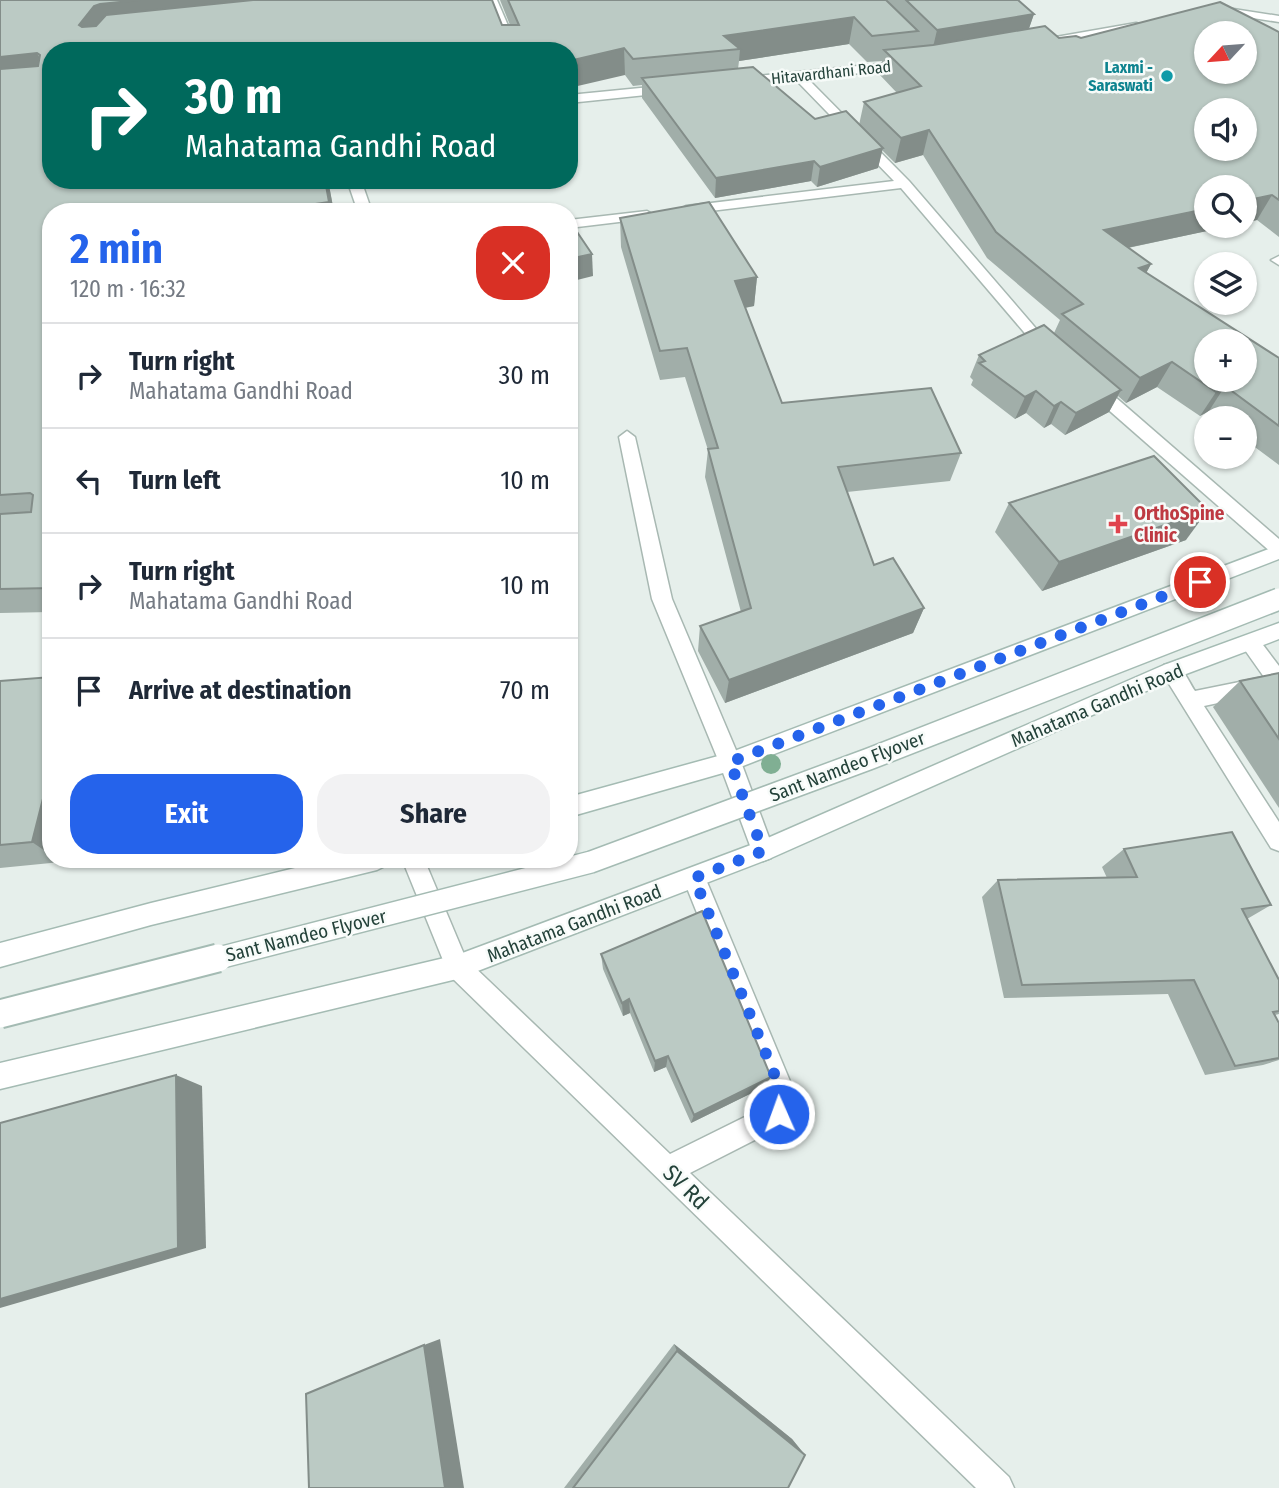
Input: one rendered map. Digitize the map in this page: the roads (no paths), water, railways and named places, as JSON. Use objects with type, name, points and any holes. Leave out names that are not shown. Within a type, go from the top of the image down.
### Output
[{"type":"street","points":[[492,0],[509,42]]},
{"type":"street","points":[[1200,15],[1227,11],[1279,19]]},
{"type":"street","points":[[1036,44],[1145,25]]},
{"type":"street","name":"Hitavardhani Road","points":[[731,83],[926,63]]},
{"type":"street","points":[[799,76],[904,184],[1034,335],[1064,362]]},
{"type":"street","points":[[578,98],[690,87]]},
{"type":"street","points":[[578,223],[904,184]]},
{"type":"street","points":[[578,804],[730,762],[1279,550],[1085,380]]},
{"type":"street","points":[[627,437],[662,599],[730,762],[763,851]]},
{"type":"street","name":"Sant Namdeo Flyover","points":[[578,865],[869,759],[1279,599]]},
{"type":"street","name":"Mahatama Gandhi Road","points":[[0,1076],[457,967],[763,851],[1171,671],[1279,631]]},
{"type":"street","points":[[1191,700],[1279,682],[1250,643]]},
{"type":"street","points":[[1171,671],[1279,841]]},
{"type":"street","points":[[0,955],[151,914],[340,868]]},
{"type":"street","name":"SV Rd","points":[[417,868],[457,967],[998,1488]]},
{"type":"street","name":"Sant Namdeo Flyover","points":[[0,1014],[568,868]]},
{"type":"street","points":[[667,1170],[779,1114],[784,1098],[694,878]]},
{"type":"place","name":"Laxmi - Saraswati","points":[[1167,76]]},
{"type":"place","name":"OrthoSpine Clinic","points":[[1118,524]]}]
